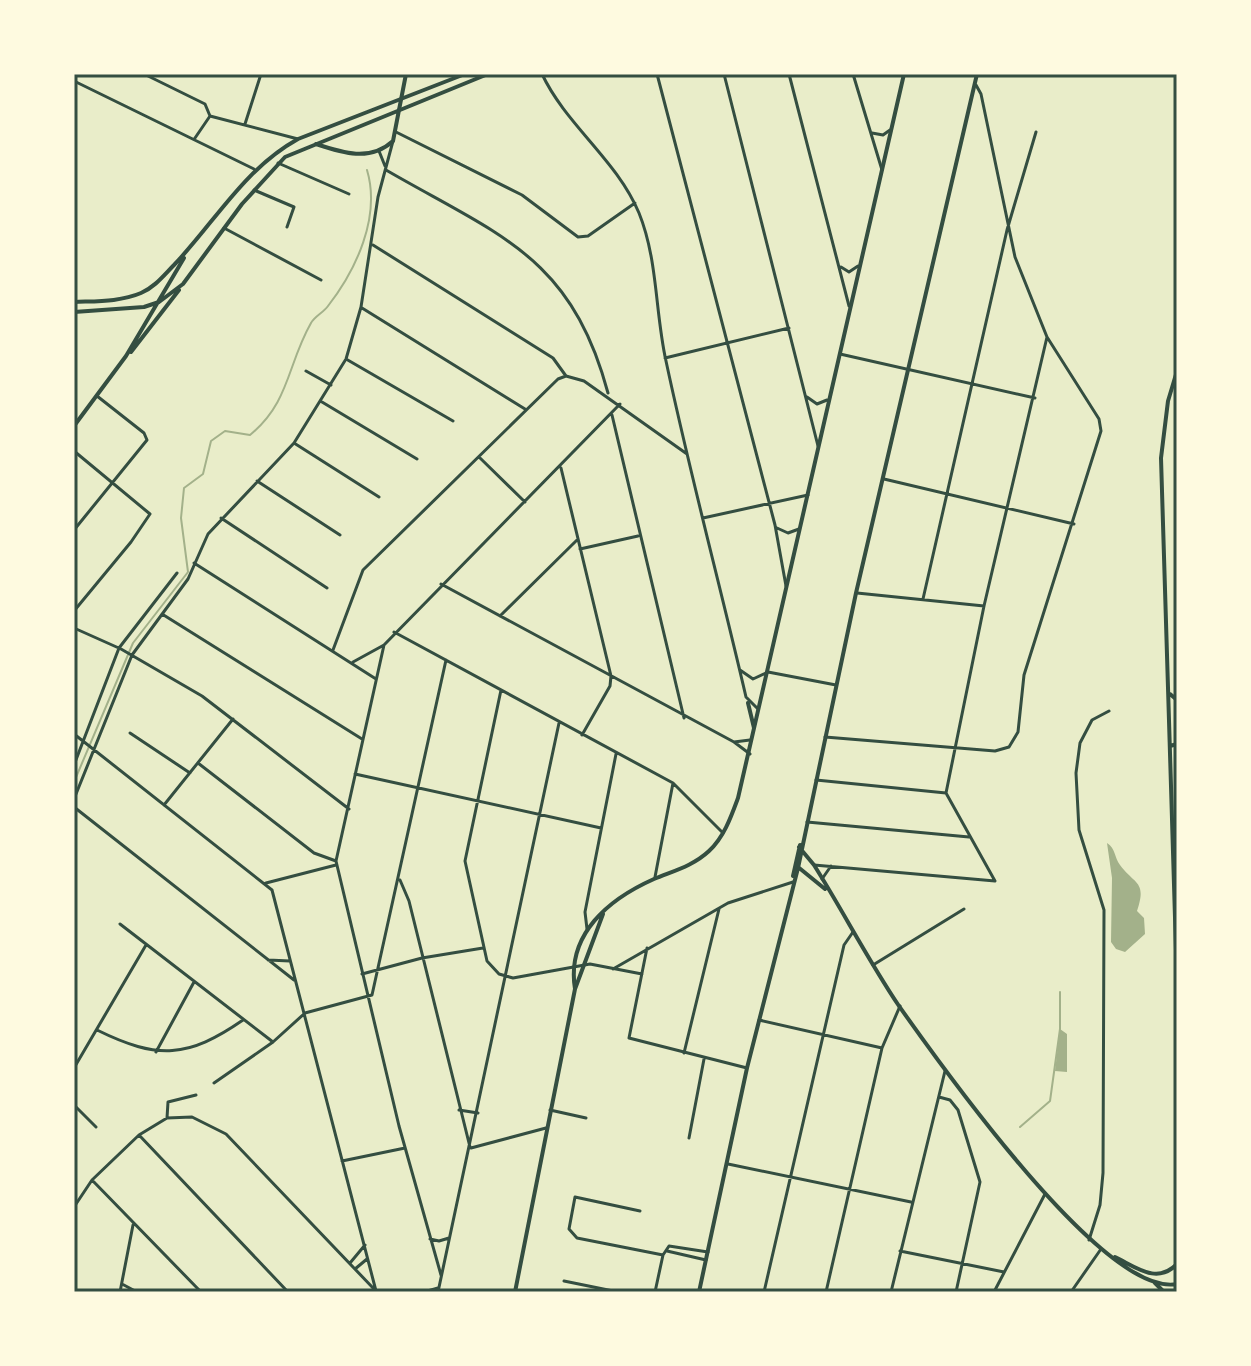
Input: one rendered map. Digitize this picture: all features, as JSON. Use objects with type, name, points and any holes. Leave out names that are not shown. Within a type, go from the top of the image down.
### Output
[{"type":"street","points":[[144,74],[205,104],[210,116]]},
{"type":"street","points":[[245,125],[261,74]]},
{"type":"street","points":[[74,799],[130,654],[188,579],[202,542],[221,518],[294,443],[346,359],[361,307],[378,197],[396,132],[399,100],[406,74]]},
{"type":"street","points":[[74,426],[126,356],[185,256],[254,169],[298,139],[465,74]]},
{"type":"street","points":[[126,356],[144,338],[224,228],[278,163],[314,143],[488,74]]},
{"type":"street","points":[[542,74],[635,203],[654,268],[665,358],[755,732]]},
{"type":"street","points":[[657,74],[775,525],[787,591]]},
{"type":"street","points":[[724,74],[818,447]]},
{"type":"street","points":[[789,74],[850,307]]},
{"type":"street","points":[[853,74],[882,171]]},
{"type":"street","points":[[575,989],[574,967],[587,929],[621,896],[698,859],[723,833],[738,798],[904,74]]},
{"type":"street","points":[[699,1292],[747,1068],[797,866],[882,478],[977,74]]},
{"type":"street","points":[[74,81],[254,169]]},
{"type":"street","points":[[825,737],[1000,751],[1009,747],[1016,736],[1024,675],[1074,524],[1101,425],[1047,337],[1007,230],[981,94],[975,84]]},
{"type":"street","points":[[971,102],[984,112]]},
{"type":"street","points":[[210,116],[298,139]]},
{"type":"street","points":[[195,138],[210,116]]},
{"type":"street","points":[[872,133],[883,135],[890,130]]},
{"type":"street","points":[[396,132],[522,195],[578,237],[588,236],[635,203]]},
{"type":"street","points":[[923,599],[1007,230],[1036,132]]},
{"type":"street","points":[[314,143],[351,155],[378,150],[393,141]]},
{"type":"street","points":[[378,150],[386,170],[490,228],[535,260],[575,309],[592,338],[608,395]]},
{"type":"street","points":[[241,163],[249,175]]},
{"type":"street","points":[[278,163],[349,194]]},
{"type":"street","points":[[254,190],[294,207],[287,227]]},
{"type":"street","points":[[224,228],[321,280]]},
{"type":"street","points":[[373,245],[542,351],[560,365],[566,376]]},
{"type":"street","points":[[74,302],[114,300],[146,291],[185,256]]},
{"type":"street","points":[[839,264],[847,272],[858,266]]},
{"type":"street","points":[[74,312],[144,307],[159,302],[183,284]]},
{"type":"street","points":[[361,307],[525,409]]},
{"type":"street","points":[[665,358],[789,328]]},
{"type":"street","points":[[814,865],[993,883],[995,877],[963,827],[946,793],[984,606],[1047,337]]},
{"type":"street","points":[[839,353],[1035,398]]},
{"type":"street","points":[[346,359],[453,421]]},
{"type":"street","points":[[306,371],[331,385]]},
{"type":"street","points":[[1177,371],[1168,401],[1161,458],[1177,983]]},
{"type":"street","points":[[333,650],[363,570],[552,383],[566,376],[584,381],[608,395],[687,454]]},
{"type":"street","points":[[806,395],[817,404],[830,398]]},
{"type":"street","points":[[74,530],[147,440],[144,433],[97,396]]},
{"type":"street","points":[[322,402],[417,459]]},
{"type":"street","points":[[353,662],[384,645],[620,404]]},
{"type":"street","points":[[612,414],[684,718]]},
{"type":"street","points":[[294,443],[379,497]]},
{"type":"street","points":[[74,451],[147,508],[148,521],[74,611]]},
{"type":"street","points":[[479,457],[525,502]]},
{"type":"street","points":[[561,466],[611,676],[610,686],[582,735]]},
{"type":"street","points":[[882,478],[1074,524]]},
{"type":"street","points":[[257,481],[340,535]]},
{"type":"street","points":[[703,518],[808,495]]},
{"type":"street","points":[[221,518],[327,588]]},
{"type":"street","points":[[775,525],[788,533],[801,526]]},
{"type":"street","points":[[580,549],[639,536]]},
{"type":"street","points":[[500,616],[577,540]]},
{"type":"street","points":[[194,563],[376,679]]},
{"type":"street","points":[[74,765],[120,649],[177,573]]},
{"type":"street","points":[[441,584],[684,718],[734,742],[750,754]]},
{"type":"street","points":[[856,593],[984,606]]},
{"type":"street","points":[[162,614],[362,739]]},
{"type":"street","points":[[74,628],[130,654],[202,696],[349,809]]},
{"type":"street","points":[[394,632],[673,783],[723,833]]},
{"type":"street","points":[[384,645],[336,863],[428,1239],[441,1275]]},
{"type":"street","points":[[214,1083],[273,1042],[305,1013],[368,998],[373,992],[446,660]]},
{"type":"street","points":[[740,670],[753,679],[768,672],[836,685]]},
{"type":"street","points":[[501,690],[464,869],[483,948],[491,967],[505,977],[583,965],[642,974]]},
{"type":"street","points":[[1168,692],[1177,700]]},
{"type":"street","points":[[748,703],[760,710]]},
{"type":"street","points":[[1089,1240],[1100,1205],[1103,1173],[1104,910],[1079,830],[1076,773],[1080,743],[1092,720],[1109,711]]},
{"type":"street","points":[[164,805],[233,719]]},
{"type":"street","points":[[424,1292],[438,1290],[471,1148],[538,812],[559,723]]},
{"type":"street","points":[[130,733],[190,773]]},
{"type":"street","points":[[74,734],[266,883],[274,894],[376,1292]]},
{"type":"street","points":[[734,742],[752,740]]},
{"type":"street","points":[[1170,746],[1177,744]]},
{"type":"street","points":[[587,929],[585,912],[616,754]]},
{"type":"street","points":[[198,763],[314,853],[336,863]]},
{"type":"street","points":[[355,774],[601,828]]},
{"type":"street","points":[[816,780],[946,793]]},
{"type":"street","points":[[654,879],[673,783]]},
{"type":"street","points":[[74,807],[295,981]]},
{"type":"street","points":[[807,822],[969,837]]},
{"type":"street","points":[[954,836],[963,827]]},
{"type":"street","points":[[801,848],[904,1012],[1046,1197],[1089,1240],[1164,1292]]},
{"type":"street","points":[[266,883],[336,863]]},
{"type":"street","points":[[797,866],[827,891]]},
{"type":"street","points":[[822,879],[831,866]]},
{"type":"street","points":[[400,880],[409,901],[471,1148]]},
{"type":"street","points":[[613,969],[743,896],[793,882]]},
{"type":"street","points":[[684,1053],[719,908]]},
{"type":"street","points":[[873,965],[964,909]]},
{"type":"street","points":[[515,1292],[575,989],[605,910]]},
{"type":"street","points":[[120,924],[273,1042]]},
{"type":"street","points":[[764,1292],[821,1035],[844,945],[853,935]]},
{"type":"street","points":[[74,1068],[146,945]]},
{"type":"street","points":[[362,974],[422,958],[483,948]]},
{"type":"street","points":[[647,948],[629,1038],[747,1068]]},
{"type":"street","points":[[268,960],[290,961]]},
{"type":"street","points":[[156,1052],[194,982]]},
{"type":"street","points":[[826,1292],[882,1048],[900,1006]]},
{"type":"street","points":[[893,1017],[904,1012]]},
{"type":"street","points":[[97,1030],[140,1049],[156,1052],[197,1047],[243,1020]]},
{"type":"street","points":[[759,1020],[882,1048]]},
{"type":"street","points":[[689,1138],[704,1058]]},
{"type":"street","points":[[891,1292],[946,1068]]},
{"type":"street","points":[[167,1118],[168,1102],[196,1095]]},
{"type":"street","points":[[938,1097],[950,1100],[958,1110],[979,1179],[956,1292]]},
{"type":"street","points":[[74,1105],[96,1127]]},
{"type":"street","points":[[459,1110],[478,1113]]},
{"type":"street","points":[[550,1110],[586,1118]]},
{"type":"street","points":[[74,1207],[92,1180],[139,1135],[167,1118],[192,1117],[226,1134],[376,1292]]},
{"type":"street","points":[[471,1148],[546,1128]]},
{"type":"street","points":[[139,1135],[288,1292]]},
{"type":"street","points":[[341,1162],[405,1148]]},
{"type":"street","points":[[728,1164],[911,1202]]},
{"type":"street","points":[[92,1180],[201,1292]]},
{"type":"street","points":[[640,1211],[575,1197],[569,1229],[577,1238],[706,1260]]},
{"type":"street","points":[[994,1292],[1046,1197]]},
{"type":"street","points":[[120,1292],[133,1223]]},
{"type":"street","points":[[428,1239],[439,1241],[449,1238]]},
{"type":"street","points":[[350,1264],[365,1245]]},
{"type":"street","points":[[655,1292],[664,1253],[674,1245],[708,1252]]},
{"type":"street","points":[[1071,1292],[1101,1249]]},
{"type":"street","points":[[900,1251],[1004,1272]]},
{"type":"street","points":[[1106,1253],[1151,1274],[1167,1273],[1177,1264]]},
{"type":"street","points":[[355,1269],[368,1256]]},
{"type":"street","points":[[564,1281],[618,1292]]},
{"type":"street","points":[[1155,1283],[1177,1284]]},
{"type":"street","points":[[122,1284],[137,1292]]},
{"type":"street","points":[[669,1292],[681,1292]]},
{"type":"shaded area","points":[[1107,843],[1120,865],[1138,884],[1141,894],[1137,911],[1144,918],[1145,934],[1125,952],[1116,949],[1111,942],[1112,878]]},
{"type":"shaded area","points":[[1060,1029],[1067,1034],[1067,1072],[1055,1071]]},
{"type":"waterway","points":[[74,782],[133,643],[188,572],[181,518],[184,488],[203,474],[211,441],[225,431],[250,435],[273,409],[311,323],[338,292],[356,260],[371,206],[367,170]]},
{"type":"waterway","points":[[1020,1127],[1050,1101],[1060,1029],[1060,992]]}]
